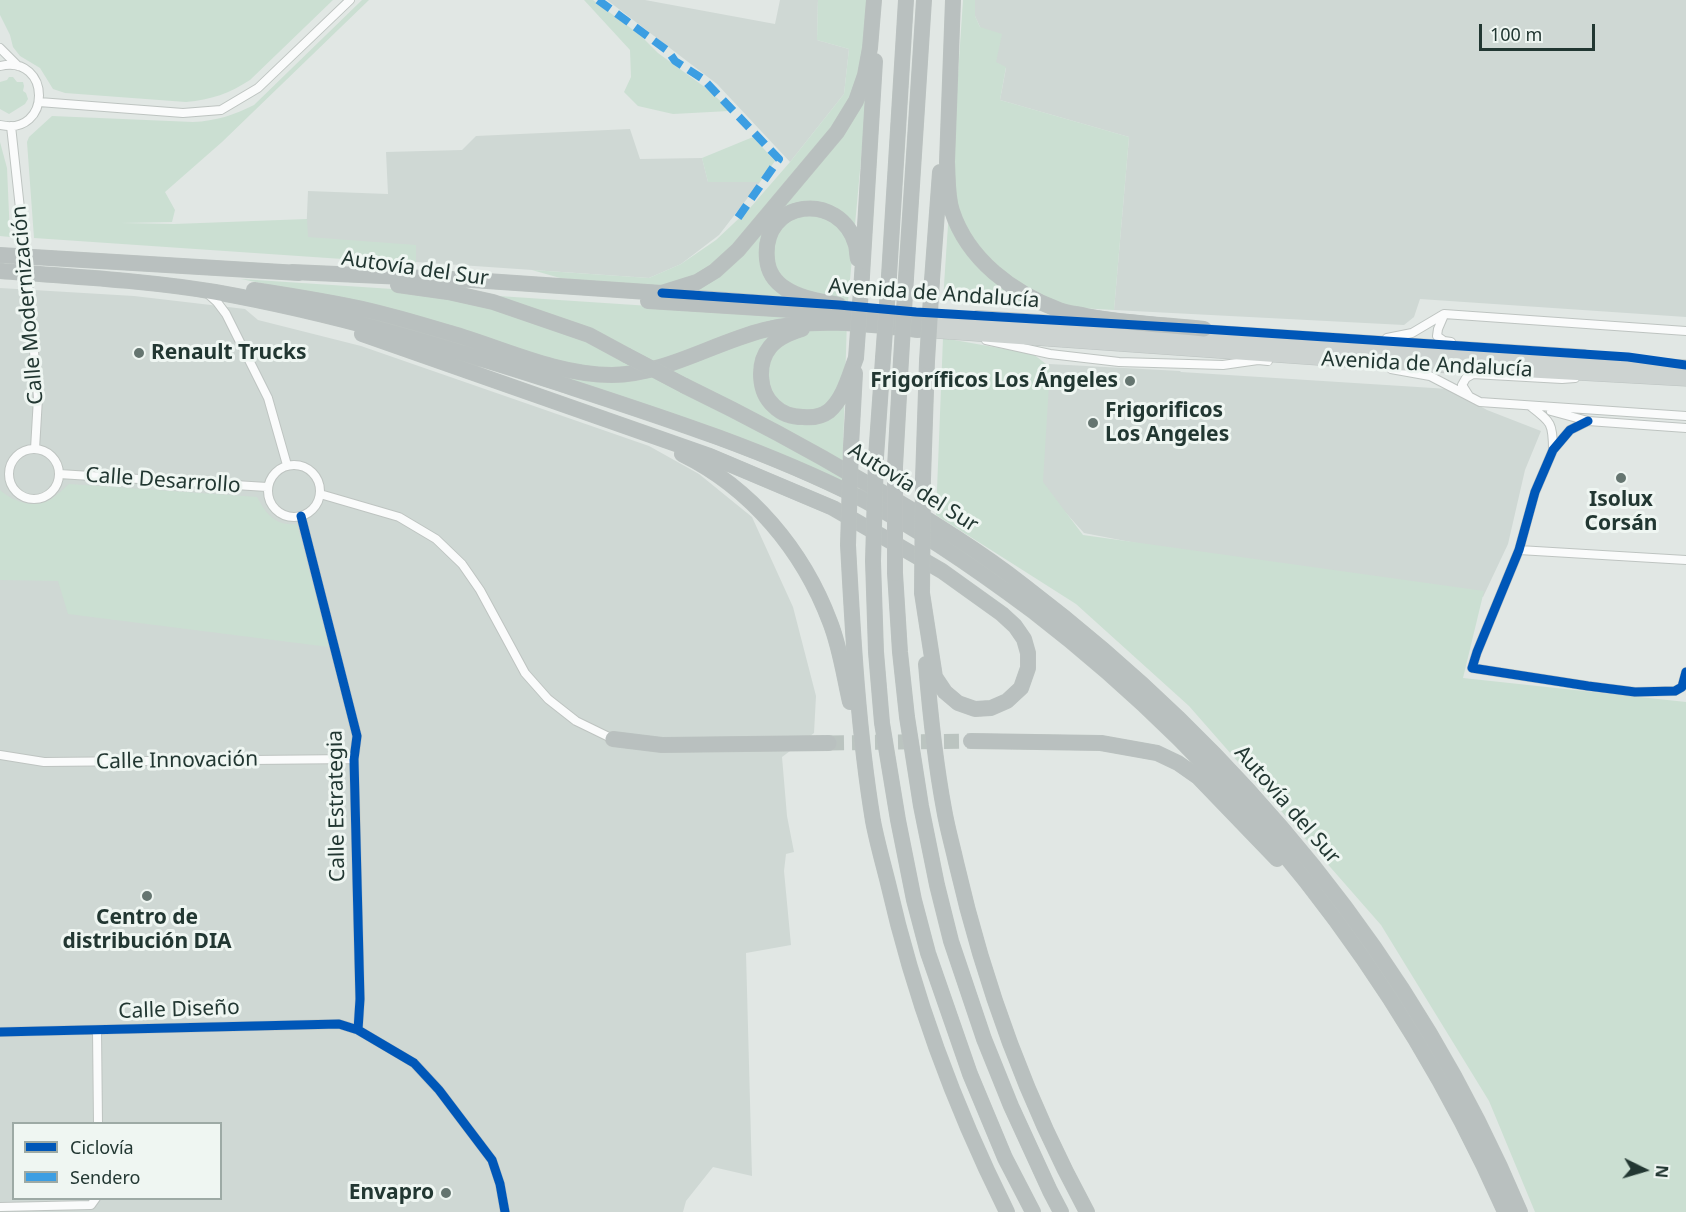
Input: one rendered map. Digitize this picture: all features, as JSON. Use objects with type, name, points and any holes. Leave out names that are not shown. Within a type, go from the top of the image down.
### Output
[{"type":"highway","points":[[292,272],[472,280],[662,293],[697,282],[715,272],[728,261],[837,132],[856,101],[865,75],[874,0]]},
{"type":"highway","points":[[879,0],[856,358],[848,545],[863,754],[874,823],[894,910],[909,962],[935,1044],[985,1167],[1007,1212]]},
{"type":"highway","points":[[906,0],[876,457],[873,561],[876,652],[882,723],[898,820],[914,900],[928,953],[970,1074],[1005,1158],[1033,1212]]},
{"type":"highway","points":[[924,0],[896,466],[895,573],[907,717],[921,806],[951,941],[984,1040],[1011,1106],[1061,1212]]},
{"type":"highway","points":[[952,0],[927,361],[923,479],[922,593],[930,719],[944,810],[966,908],[989,986],[1050,1140],[1087,1212]]},
{"type":"highway","points":[[952,0],[948,187],[952,211],[972,249],[995,274],[1030,297],[1060,311],[1107,320],[1204,329]]},
{"type":"highway","points":[[839,305],[805,298],[787,290],[774,279],[768,267],[766,249],[770,232],[776,223],[796,210],[826,211],[835,216],[843,222],[856,245],[862,276]]},
{"type":"highway","name":"Autovía del Sur","points":[[0,255],[292,272],[448,292],[493,302],[588,335],[725,405],[914,511],[1021,584],[1112,656],[1203,741],[1283,829],[1380,955],[1419,1017],[1468,1102],[1520,1212]]},
{"type":"highway","name":"Autovía del Sur","points":[[0,271],[99,278],[204,291],[386,330],[500,364],[696,429],[812,475],[911,527],[975,569],[1060,632],[1158,717],[1238,799],[1315,891],[1381,986],[1442,1084],[1505,1212]]},
{"type":"highway","points":[[388,276],[529,293],[918,324]]},
{"type":"highway","points":[[99,278],[214,285],[370,311],[589,374],[613,375],[648,370],[678,362],[762,330],[795,323],[918,324]]},
{"type":"highway","points":[[233,296],[255,306],[327,323],[379,339],[710,456],[832,508],[942,571],[1015,626],[1024,639],[1028,653],[1028,668],[1021,688],[1007,701],[991,708],[975,709],[958,703],[945,692],[936,676],[922,593]]},
{"type":"highway","points":[[856,358],[840,398],[830,410],[812,418],[795,417],[774,407],[768,400],[761,380],[761,366],[769,348],[778,339],[791,333],[816,328],[872,331],[918,324]]},
{"type":"highway","points":[[631,429],[693,459],[741,492],[770,521],[795,552],[814,585],[831,624],[863,754]]},
{"type":"highway","points":[[613,739],[662,745],[829,743]]},
{"type":"highway","points":[[970,741],[1101,743],[1156,753],[1178,763],[1198,777],[1277,858],[1354,947]]},
{"type":"highway","points":[[1011,1106],[1070,1212]]},
{"type":"main road","name":"Avenida de Andalucía","points":[[918,324],[951,332],[1360,361],[1686,379]]},
{"type":"main road","name":"Avenida de Andalucía","points":[[918,324],[1686,366]]},
{"type":"street","points":[[39,102],[183,113],[221,110],[258,88],[350,0]]},
{"type":"street","points":[[0,50],[18,66]]},
{"type":"street","points":[[0,66],[12,65],[27,70],[38,84],[40,93],[39,102],[29,119],[21,124],[0,125]]},
{"type":"street","name":"Calle Modernización","points":[[11,126],[38,398],[35,449]]},
{"type":"street","points":[[204,291],[226,314],[254,368],[268,398],[287,465]]},
{"type":"street","name":"Avenida de Andalucía","points":[[662,293],[916,312],[1488,348]]},
{"type":"street","points":[[1444,314],[1437,336],[1444,341],[1488,348],[1628,357],[1686,366]]},
{"type":"street","points":[[1374,341],[1412,333],[1444,314],[1686,331]]},
{"type":"street","points":[[951,332],[1050,354],[1119,362],[1223,365],[1292,356]]},
{"type":"street","points":[[1258,360],[1391,369]]},
{"type":"street","points":[[1360,361],[1430,376],[1470,399],[1480,402],[1686,416]]},
{"type":"street","points":[[1470,399],[1462,385],[1466,378],[1473,374],[1562,380],[1600,375]]},
{"type":"street","points":[[1530,405],[1588,421],[1686,428]]},
{"type":"street","points":[[1530,405],[1550,423],[1553,450]]},
{"type":"street","points":[[1588,421],[1570,430],[1553,450],[1535,492],[1519,550],[1472,668],[1635,692],[1675,691],[1682,687],[1686,672]]},
{"type":"street","points":[[35,449],[50,454],[60,474],[54,490],[39,499],[23,497],[16,492],[5,477],[20,454],[35,449]]},
{"type":"street","points":[[287,465],[306,468],[313,473],[319,484],[320,494],[316,504],[310,512],[301,516],[284,514],[275,509],[269,499],[267,487],[272,475],[287,465]]},
{"type":"street","name":"Calle Desarrollo","points":[[60,474],[267,487]]},
{"type":"street","points":[[320,494],[399,517],[436,539],[462,564],[480,590],[525,673],[549,699],[576,721],[613,739]]},
{"type":"street","name":"Calle Estrategia","points":[[301,516],[357,736],[354,759],[360,999],[358,1030]]},
{"type":"street","points":[[1519,550],[1686,561]]},
{"type":"street","name":"Calle Innovación","points":[[0,755],[44,762],[354,759]]},
{"type":"street","name":"Calle Diseño","points":[[0,1032],[339,1024],[358,1030],[414,1063],[439,1090],[492,1160],[500,1184],[505,1212]]},
{"type":"street","points":[[97,1030],[99,1122]]},
{"type":"street","points":[[0,1207],[91,1205],[95,1200]]},
{"type":"shaded area","points":[[607,0],[645,0],[775,24],[780,0],[818,0],[817,40],[849,49],[844,94],[790,162],[717,84]]},
{"type":"shaded area","points":[[975,0],[1686,0],[1686,317],[1420,299],[1414,317],[1404,325],[1114,310],[1129,137],[1000,100],[1006,68],[996,63],[975,16]]},
{"type":"shaded area","points":[[630,129],[640,159],[702,158],[708,182],[760,182],[719,235],[681,264],[649,278],[416,262],[306,238],[308,191],[388,194],[386,152],[462,150],[476,136]]},
{"type":"shaded area","points":[[0,288],[134,296],[245,309],[258,320],[361,346],[649,446],[699,474],[752,517],[793,607],[816,696],[814,733],[782,757],[787,816],[794,852],[786,854],[784,871],[791,945],[746,953],[752,1176],[713,1167],[686,1201],[683,1212],[0,1212]]},
{"type":"shaded area","points":[[1049,364],[1449,389],[1487,410],[1541,431],[1525,470],[1508,544],[1483,597],[1302,575],[1084,533],[1038,482]]},
{"type":"green space","points":[[0,0],[333,0],[250,80],[220,95],[186,102],[65,93],[53,89],[40,68],[20,56],[13,47],[0,15]]},
{"type":"green space","points":[[362,0],[369,0],[222,142],[165,192],[175,210],[172,222],[121,223],[174,224],[307,219],[308,237],[416,245],[416,264],[34,238],[27,142],[29,137],[52,116],[193,122],[232,115],[254,105]]},
{"type":"green space","points":[[584,0],[593,0],[640,35],[658,53],[706,88],[729,111],[673,114],[638,106],[624,92],[631,77],[630,50]]},
{"type":"green space","points":[[818,0],[868,0],[868,82],[848,302],[720,294],[606,283],[560,278],[532,270],[649,278],[681,264],[716,240],[750,208],[844,94],[849,49],[817,40]]},
{"type":"green space","points":[[963,0],[975,0],[975,16],[980,27],[1002,34],[996,62],[1006,67],[1000,100],[1129,137],[1114,310],[943,300]]},
{"type":"green space","points":[[13,77],[17,82],[23,82],[23,91],[28,99],[25,104],[9,114],[0,109],[0,82]]},
{"type":"green space","points":[[753,137],[775,161],[760,182],[708,182],[702,158]]},
{"type":"green space","points":[[0,142],[7,168],[10,237],[0,236]]},
{"type":"green space","points":[[241,279],[847,319],[842,485],[527,368],[371,306]]},
{"type":"green space","points":[[943,338],[1033,354],[1050,367],[1043,482],[1083,535],[1484,591],[1463,678],[1686,702],[1686,1212],[1535,1212],[1489,1101],[1381,925],[1189,706],[1076,604],[936,515]]},
{"type":"green space","points":[[69,484],[257,497],[272,518],[283,523],[297,524],[329,647],[68,614],[58,581],[0,580],[0,490],[19,501],[34,504],[48,501]]},
{"type":"tunnel","points":[[829,743],[971,741]]},
{"type":"marked path","points":[[598,0],[668,51],[675,61],[703,79],[779,159],[735,222]]},
{"type":"cycle path","points":[[662,293],[916,312],[1628,357],[1686,365]]},
{"type":"cycle path","points":[[1588,421],[1570,430],[1553,450],[1535,492],[1519,550],[1472,668],[1635,692],[1675,691],[1682,687],[1686,672]]},
{"type":"cycle path","points":[[301,516],[357,736],[354,759],[360,999],[358,1030]]},
{"type":"cycle path","points":[[0,1032],[339,1024],[358,1030],[414,1063],[439,1090],[492,1160],[500,1184],[505,1212]]},
{"type":"place","name":"Renault Trucks","points":[[139,353]]},
{"type":"place","name":"Frigoríficos Los Ángeles","points":[[1130,381]]},
{"type":"place","name":"Frigorificos Los Angeles","points":[[1093,423]]},
{"type":"place","name":"Isolux Corsán","points":[[1621,478]]},
{"type":"place","name":"Centro de distribución DIA","points":[[147,896]]},
{"type":"place","name":"Envapro","points":[[446,1193]]}]
